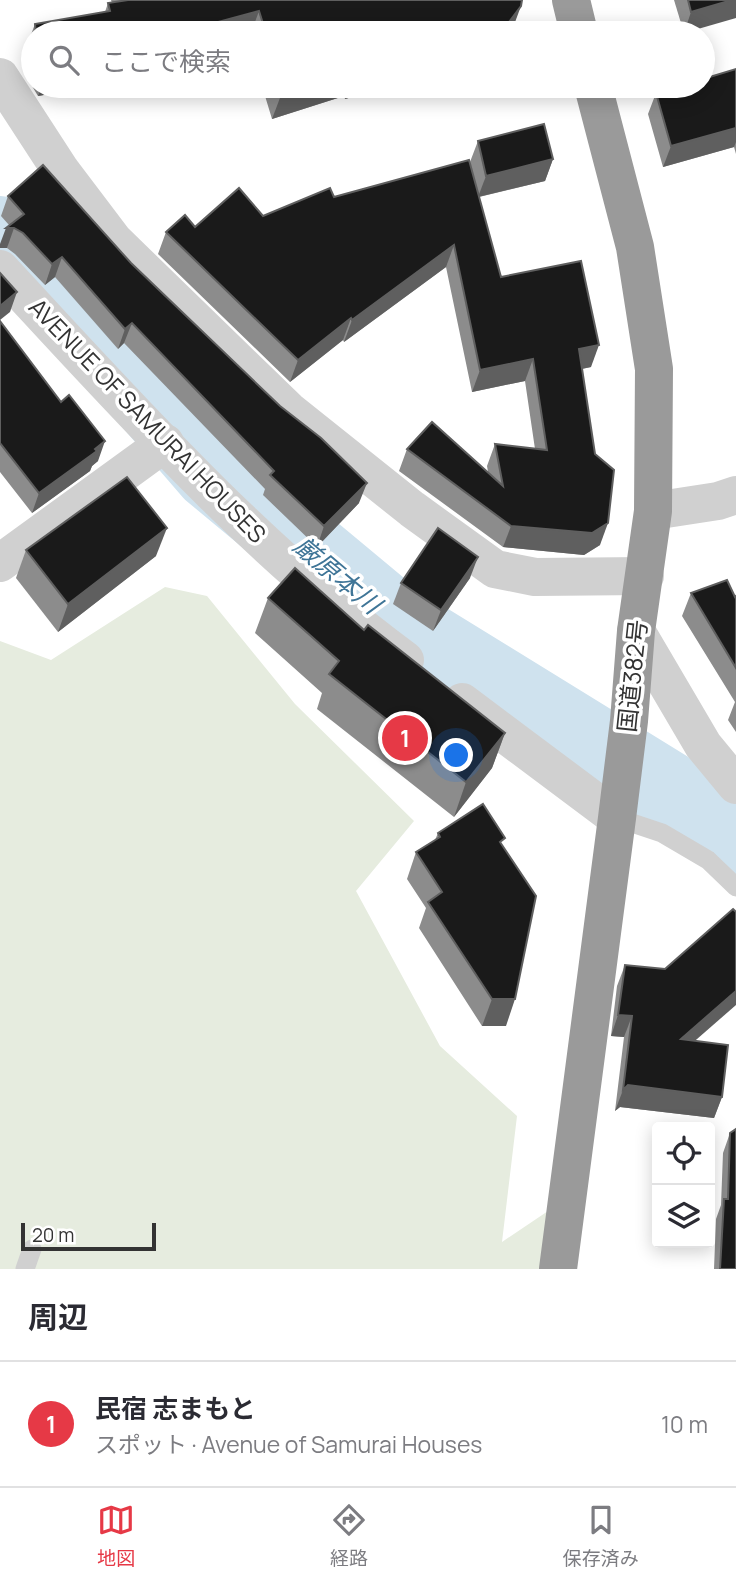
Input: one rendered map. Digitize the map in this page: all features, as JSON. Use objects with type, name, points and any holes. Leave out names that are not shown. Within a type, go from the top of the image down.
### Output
[{"type":"highway","points":[[571,0],[576,21]]},
{"type":"highway","name":"国道382号","points":[[558,1269],[629,721],[636,631],[653,511],[654,369],[635,247],[596,98]]},
{"type":"street","points":[[0,77],[61,171],[114,241],[288,410],[412,509],[495,569],[535,577],[645,576]]},
{"type":"street","name":"AVENUE OF SAMURAI HOUSES","points":[[0,269],[258,538],[382,643],[617,808]]},
{"type":"street","points":[[0,563],[165,443]]},
{"type":"street","points":[[653,511],[718,501],[736,495]]},
{"type":"street","points":[[636,631],[704,745],[736,785]]},
{"type":"lane","name":"AVENUE OF SAMURAI HOUSES","points":[[617,808],[708,860],[736,887]]},
{"type":"lane","points":[[25,1269],[32,1249]]},
{"type":"shaded area","points":[[165,587],[207,596],[295,704],[414,821],[356,891],[440,1046],[517,1116],[502,1242],[551,1209],[544,1269],[0,1269],[0,641],[51,660]]},
{"type":"building","points":[[128,0],[522,0],[521,6],[510,21],[262,21],[259,11],[222,21],[52,21],[110,11],[108,3]]},
{"type":"building","points":[[688,0],[732,0],[691,12]]},
{"type":"building","points":[[736,69],[736,128],[671,146],[657,98],[715,98],[715,75]]},
{"type":"building","points":[[544,124],[553,159],[486,176],[478,141]]},
{"type":"building","points":[[469,160],[501,277],[581,261],[599,345],[579,349],[595,454],[614,470],[608,523],[592,533],[511,526],[407,449],[432,422],[503,486],[495,444],[547,450],[533,359],[480,370],[454,245],[352,320],[351,318],[298,360],[166,232],[185,215],[195,227],[239,188],[263,216],[330,188],[334,197]]},
{"type":"building","points":[[43,165],[131,263],[280,406],[321,438],[367,483],[324,526],[270,475],[274,471],[132,323],[125,329],[62,257],[52,264],[23,233],[14,228],[6,228],[24,214],[8,196]]},
{"type":"building","points":[[0,273],[17,292],[0,306]]},
{"type":"building","points":[[0,321],[61,402],[69,395],[105,441],[95,449],[97,451],[39,493],[0,443]]},
{"type":"building","points":[[127,477],[167,528],[68,604],[26,550]]},
{"type":"building","points":[[438,528],[478,557],[441,610],[401,583]]},
{"type":"building","points":[[295,568],[364,630],[368,625],[505,733],[466,782],[329,674],[339,661],[268,598]]},
{"type":"building","points":[[727,580],[736,596],[736,668],[691,593]]},
{"type":"building","points":[[483,804],[505,838],[500,842],[536,896],[515,999],[492,999],[428,902],[442,892],[416,852],[440,837],[438,833]]},
{"type":"building","points":[[733,909],[736,912],[736,991],[681,1039],[728,1045],[722,1097],[628,1085],[623,1090],[632,1016],[618,1015],[625,965],[665,969]]},
{"type":"building","points":[[736,1129],[736,1269],[720,1269],[724,1199],[728,1199],[730,1133]]},
{"type":"waterway","name":"厳原本川","points":[[0,236],[100,340],[213,471],[398,625],[729,829],[736,838]]},
{"type":"place","name":"民宿 志まもと","points":[[405,738]]}]
